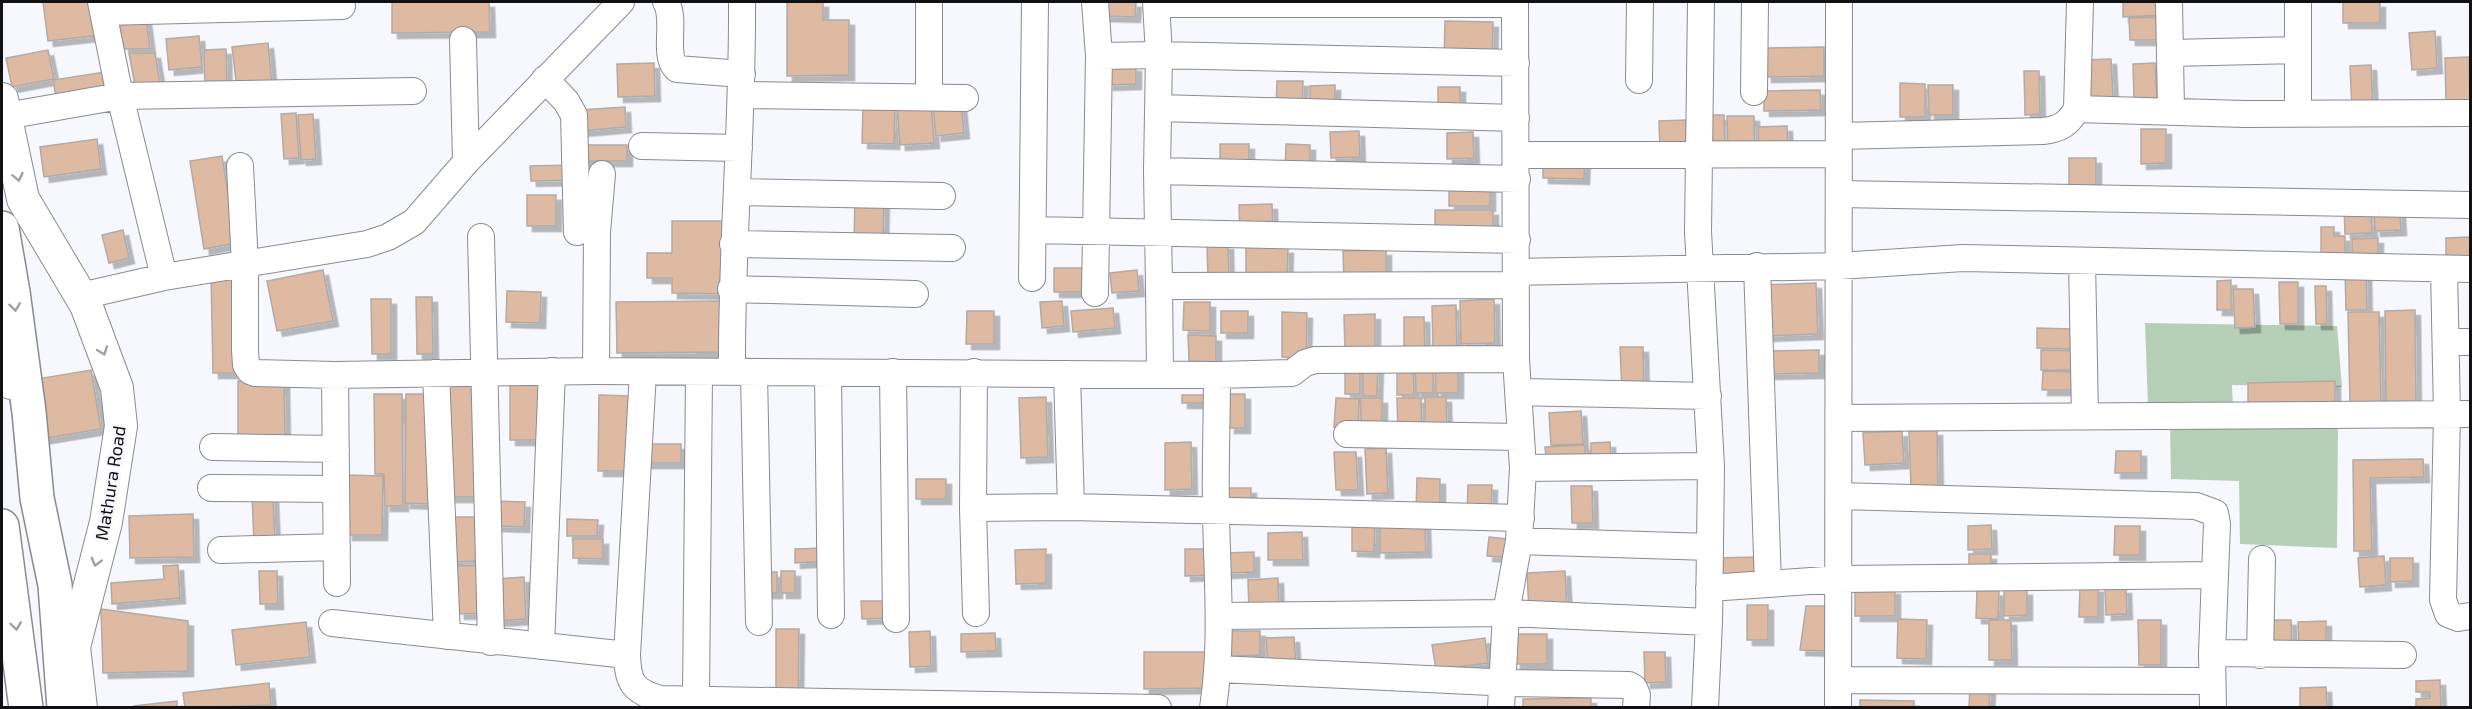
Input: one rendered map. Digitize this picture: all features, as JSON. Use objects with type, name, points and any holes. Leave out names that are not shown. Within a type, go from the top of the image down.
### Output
[{"type":"highway","points":[[2,228],[29,412],[38,498],[55,585],[64,708]]},
{"type":"highway","points":[[2,526],[26,708]]},
{"type":"main road","name":"Mathura Road","points":[[4,108],[23,199],[81,296],[117,388],[121,426],[106,522],[74,647],[81,708]]},
{"type":"street","points":[[81,296],[165,277],[357,246],[388,237],[414,222],[466,162],[621,2]]},
{"type":"street","points":[[666,2],[670,12],[671,59],[677,69],[742,85],[965,98]]},
{"type":"street","points":[[742,2],[742,85],[731,288],[743,373],[759,621]]},
{"type":"street","points":[[929,2],[929,97]]},
{"type":"street","points":[[1032,278],[1035,2]]},
{"type":"street","points":[[1095,2],[1099,56],[1095,293]]},
{"type":"street","points":[[1639,80],[1640,2]]},
{"type":"street","points":[[1701,2],[1698,154],[1699,269],[1711,466],[1710,588],[1705,708]]},
{"type":"street","points":[[1754,92],[1755,2]]},
{"type":"street","points":[[1838,708],[1840,579],[1839,2]]},
{"type":"street","points":[[1157,171],[1517,167],[2062,128],[2069,123],[2077,109],[2080,2]]},
{"type":"street","points":[[2169,2],[2171,110]]},
{"type":"street","points":[[2298,2],[2296,50],[2298,113]]},
{"type":"street","points":[[1160,374],[1157,171],[1159,55],[1156,3],[1515,3],[1516,358],[1523,468],[1520,529],[1506,613],[1501,708]]},
{"type":"street","points":[[165,277],[120,96],[102,7],[342,6]]},
{"type":"street","points":[[463,40],[466,162]]},
{"type":"street","points":[[2171,53],[2296,50]]},
{"type":"street","points":[[1099,56],[1159,55],[1516,63]]},
{"type":"street","points":[[545,79],[566,100],[574,115],[577,232]]},
{"type":"street","points":[[4,108],[120,96],[412,91]]},
{"type":"street","points":[[1159,108],[1516,118]]},
{"type":"street","points":[[2077,109],[2171,110],[2244,114],[2470,113]]},
{"type":"street","points":[[642,146],[739,148]]},
{"type":"street","points":[[240,166],[245,265],[246,365],[250,371],[255,373],[334,375],[596,371],[1217,375],[1292,373],[1305,363],[1315,360],[1516,358]]},
{"type":"street","points":[[596,371],[597,232],[602,174]]},
{"type":"street","points":[[736,192],[942,196]]},
{"type":"street","points":[[1839,194],[2470,205]]},
{"type":"street","points":[[1033,230],[1517,240]]},
{"type":"street","points":[[482,237],[491,642]]},
{"type":"street","points":[[733,244],[952,248]]},
{"type":"street","points":[[1159,286],[1516,278],[1757,266],[1839,266],[1963,258],[2470,269]]},
{"type":"street","points":[[2082,261],[2085,416]]},
{"type":"street","points":[[1757,266],[1768,584]]},
{"type":"street","points":[[2444,269],[2458,342],[2459,414],[2444,608],[2452,616],[2470,616]]},
{"type":"street","points":[[731,288],[915,294]]},
{"type":"street","points":[[2,336],[18,430],[38,498]]},
{"type":"street","points":[[542,646],[552,371]]},
{"type":"street","points":[[643,372],[627,655],[630,680],[634,687],[645,695],[660,699],[696,700],[1158,708]]},
{"type":"street","points":[[696,700],[699,372]]},
{"type":"street","points":[[893,372],[896,619]]},
{"type":"street","points":[[974,372],[973,508],[976,613]]},
{"type":"street","points":[[436,373],[447,636]]},
{"type":"street","points":[[828,374],[831,615]]},
{"type":"street","points":[[1067,374],[1071,507]]},
{"type":"street","points":[[334,375],[337,584]]},
{"type":"street","points":[[1213,708],[1219,669],[1216,511],[1217,375]]},
{"type":"street","points":[[1518,392],[1708,396]]},
{"type":"street","points":[[1839,418],[2459,414]]},
{"type":"street","points":[[1347,434],[1521,437]]},
{"type":"street","points":[[213,447],[336,449]]},
{"type":"street","points":[[1523,468],[1711,466]]},
{"type":"street","points":[[211,488],[336,489]]},
{"type":"street","points":[[1840,496],[2196,506],[2215,513],[2211,653],[2213,708]]},
{"type":"street","points":[[973,508],[1071,507],[1216,511],[1520,529],[1710,547]]},
{"type":"street","points":[[221,550],[337,547]]},
{"type":"street","points":[[2260,654],[2262,559]]},
{"type":"street","points":[[1710,588],[1840,579],[2214,575]]},
{"type":"street","points":[[1219,616],[1506,613],[1709,622]]},
{"type":"street","points":[[332,623],[627,655]]},
{"type":"street","points":[[2211,653],[2403,655]]},
{"type":"street","points":[[1219,669],[1502,682],[1629,685],[1634,688],[1637,695],[1636,708]]},
{"type":"street","points":[[1838,680],[2211,681]]},
{"type":"green space","points":[[2145,323],[2337,326],[2342,387],[2232,385],[2233,408],[2148,407]]},
{"type":"green space","points":[[2170,422],[2338,422],[2337,548],[2240,544],[2239,481],[2171,479]]},
{"type":"building","points":[[43,2],[98,2],[102,35],[48,41]]},
{"type":"building","points":[[392,2],[489,2],[490,32],[392,33]]},
{"type":"building","points":[[787,2],[823,2],[823,20],[849,20],[849,75],[787,76]]},
{"type":"building","points":[[1100,2],[1136,2],[1135,17],[1100,16]]},
{"type":"building","points":[[2123,2],[2166,2],[2166,15],[2123,17]]},
{"type":"building","points":[[2343,2],[2380,2],[2380,23],[2343,23]]},
{"type":"building","points":[[2165,17],[2166,40],[2130,40],[2129,18]]},
{"type":"building","points":[[146,18],[150,49],[124,49],[118,19]]},
{"type":"building","points":[[1445,21],[1493,22],[1492,62],[1444,61]]},
{"type":"building","points":[[2435,31],[2437,68],[2412,70],[2409,33]]},
{"type":"building","points":[[199,36],[202,67],[169,70],[166,39]]},
{"type":"building","points":[[268,43],[272,86],[237,89],[232,47]]},
{"type":"building","points":[[1824,47],[1824,76],[1766,77],[1766,48]]},
{"type":"building","points":[[226,49],[227,86],[205,87],[204,50]]},
{"type":"building","points":[[48,50],[54,79],[12,87],[6,58]]},
{"type":"building","points":[[129,53],[155,53],[161,90],[136,91]]},
{"type":"building","points":[[2469,57],[2470,101],[2446,101],[2445,58]]},
{"type":"building","points":[[2111,59],[2113,97],[2086,99],[2084,60]]},
{"type":"building","points":[[654,63],[655,96],[618,97],[617,64]]},
{"type":"building","points":[[2155,63],[2157,99],[2134,99],[2133,64]]},
{"type":"building","points":[[2371,65],[2373,108],[2352,109],[2350,66]]},
{"type":"building","points":[[1108,66],[1136,66],[1136,84],[1108,85]]},
{"type":"building","points":[[111,71],[113,87],[56,97],[53,80]]},
{"type":"building","points":[[2024,71],[2039,71],[2040,114],[2025,115]]},
{"type":"building","points":[[1277,81],[1303,81],[1302,110],[1276,110]]},
{"type":"building","points":[[1900,83],[1925,84],[1925,117],[1900,117]]},
{"type":"building","points":[[1335,85],[1335,111],[1310,111],[1310,86]]},
{"type":"building","points":[[1928,85],[1953,85],[1953,115],[1929,115]]},
{"type":"building","points":[[1438,87],[1460,87],[1460,114],[1438,114]]},
{"type":"building","points":[[1820,90],[1821,110],[1764,111],[1764,91]]},
{"type":"building","points":[[931,103],[934,143],[900,145],[897,105]]},
{"type":"building","points":[[961,103],[964,133],[936,136],[933,107]]},
{"type":"building","points":[[863,104],[895,105],[894,144],[862,143]]},
{"type":"building","points":[[625,107],[626,127],[581,131],[579,110]]},
{"type":"building","points":[[296,113],[299,158],[284,159],[281,114]]},
{"type":"building","points":[[313,114],[316,159],[301,160],[298,115]]},
{"type":"building","points":[[1700,115],[1724,115],[1725,152],[1701,152]]},
{"type":"building","points":[[1727,116],[1754,116],[1755,152],[1728,153]]},
{"type":"building","points":[[1686,120],[1687,150],[1660,150],[1659,121]]},
{"type":"building","points":[[1787,126],[1788,151],[1759,152],[1758,127]]},
{"type":"building","points":[[2141,129],[2166,129],[2166,163],[2141,164]]},
{"type":"building","points":[[1359,131],[1360,157],[1331,158],[1330,132]]},
{"type":"building","points":[[1473,132],[1474,158],[1447,159],[1447,133]]},
{"type":"building","points":[[97,139],[101,169],[44,177],[40,147]]},
{"type":"building","points":[[1220,144],[1249,144],[1249,171],[1220,171]]},
{"type":"building","points":[[1286,144],[1310,145],[1310,173],[1285,172]]},
{"type":"building","points":[[576,145],[627,145],[627,161],[576,161]]},
{"type":"building","points":[[222,156],[236,243],[204,249],[190,161]]},
{"type":"building","points":[[1543,156],[1585,157],[1584,179],[1543,178]]},
{"type":"building","points":[[2069,158],[2096,158],[2096,195],[2069,195]]},
{"type":"building","points":[[572,165],[573,180],[531,181],[530,166]]},
{"type":"building","points":[[1449,180],[1490,180],[1490,206],[1449,206]]},
{"type":"building","points":[[527,195],[556,195],[556,226],[527,226]]},
{"type":"building","points":[[855,197],[884,198],[883,244],[854,243]]},
{"type":"building","points":[[1272,204],[1273,232],[1240,233],[1239,205]]},
{"type":"building","points":[[2371,206],[2372,233],[2345,234],[2344,207]]},
{"type":"building","points":[[1435,210],[1493,210],[1493,236],[1435,236]]},
{"type":"building","points":[[2400,212],[2401,230],[2375,231],[2374,213]]},
{"type":"building","points":[[672,221],[728,221],[728,294],[672,293],[672,278],[647,278],[647,253],[672,253]]},
{"type":"building","points":[[2321,227],[2334,227],[2334,236],[2345,236],[2345,262],[2321,262]]},
{"type":"building","points":[[123,230],[129,258],[109,263],[102,235]]},
{"type":"building","points":[[2470,237],[2470,263],[2446,263],[2446,238]]},
{"type":"building","points":[[2378,238],[2378,264],[2352,264],[2352,239]]},
{"type":"building","points":[[1207,244],[1228,244],[1229,282],[1208,283]]},
{"type":"building","points":[[1246,247],[1288,248],[1287,282],[1246,281]]},
{"type":"building","points":[[1386,250],[1386,282],[1344,282],[1343,251]]},
{"type":"building","points":[[1054,268],[1083,268],[1083,292],[1054,292]]},
{"type":"building","points":[[2366,269],[2367,310],[2346,310],[2345,270]]},
{"type":"building","points":[[323,270],[333,321],[277,331],[267,281]]},
{"type":"building","points":[[1137,270],[1139,291],[1112,293],[1110,273]]},
{"type":"building","points":[[211,275],[235,275],[237,373],[213,373]]},
{"type":"building","points":[[2231,280],[2231,310],[2217,310],[2217,281]]},
{"type":"building","points":[[2279,282],[2298,282],[2298,324],[2280,324]]},
{"type":"building","points":[[1816,283],[1818,334],[1764,336],[1762,285]]},
{"type":"building","points":[[2315,286],[2326,286],[2327,324],[2316,324]]},
{"type":"building","points":[[2233,289],[2253,289],[2255,327],[2235,328]]},
{"type":"building","points":[[507,291],[541,292],[540,323],[506,322]]},
{"type":"building","points":[[416,297],[432,297],[433,354],[417,354]]},
{"type":"building","points":[[371,299],[391,299],[391,354],[372,354]]},
{"type":"building","points":[[1494,299],[1495,343],[1461,344],[1460,301]]},
{"type":"building","points":[[726,301],[727,352],[617,353],[616,302]]},
{"type":"building","points":[[1062,301],[1064,326],[1042,328],[1040,302]]},
{"type":"building","points":[[1184,302],[1210,302],[1210,331],[1183,330]]},
{"type":"building","points":[[1456,305],[1457,352],[1433,353],[1432,306]]},
{"type":"building","points":[[1113,308],[1115,328],[1073,332],[1071,311]]},
{"type":"building","points":[[2415,310],[2416,404],[2386,404],[2385,311]]},
{"type":"building","points":[[967,311],[994,311],[994,344],[966,344]]},
{"type":"building","points":[[1221,311],[1248,311],[1248,333],[1221,333]]},
{"type":"building","points":[[1282,312],[1307,313],[1306,358],[1282,357]]},
{"type":"building","points":[[2348,312],[2379,312],[2381,402],[2350,403]]},
{"type":"building","points":[[1375,314],[1375,352],[1345,352],[1344,315]]},
{"type":"building","points":[[1404,317],[1424,317],[1425,355],[1404,355]]},
{"type":"building","points":[[2037,328],[2072,329],[2072,349],[2037,348]]},
{"type":"building","points":[[1188,335],[1216,336],[1216,362],[1189,361]]},
{"type":"building","points":[[1620,347],[1643,347],[1644,391],[1622,392]]},
{"type":"building","points":[[1819,350],[1819,373],[1766,374],[1766,351]]},
{"type":"building","points":[[2041,350],[2077,351],[2078,370],[2041,370]]},
{"type":"building","points":[[1345,363],[1360,363],[1360,394],[1345,394]]},
{"type":"building","points":[[1397,363],[1413,363],[1414,395],[1397,395]]},
{"type":"building","points":[[1415,363],[1433,363],[1433,393],[1416,393]]},
{"type":"building","points":[[1435,363],[1458,363],[1458,393],[1436,393]]},
{"type":"building","points":[[1363,364],[1378,364],[1377,396],[1363,396]]},
{"type":"building","points":[[91,370],[101,429],[17,443],[7,384]]},
{"type":"building","points":[[2043,371],[2078,372],[2078,390],[2042,390]]},
{"type":"building","points":[[447,380],[480,380],[480,497],[446,497]]},
{"type":"building","points":[[238,381],[284,381],[285,435],[238,436]]},
{"type":"building","points":[[2335,381],[2335,406],[2248,407],[2248,383]]},
{"type":"building","points":[[510,384],[547,384],[547,440],[510,440]]},
{"type":"building","points":[[374,394],[402,394],[403,506],[385,506],[384,474],[375,474]]},
{"type":"building","points":[[406,394],[435,394],[434,504],[405,503]]},
{"type":"building","points":[[1229,394],[1245,394],[1245,428],[1229,428]]},
{"type":"building","points":[[599,395],[634,396],[633,471],[598,471]]},
{"type":"building","points":[[1182,395],[1206,395],[1206,403],[1182,403]]},
{"type":"building","points":[[1046,397],[1048,457],[1021,458],[1019,398]]},
{"type":"building","points":[[1425,397],[1446,397],[1447,432],[1425,432]]},
{"type":"building","points":[[1336,398],[1359,399],[1358,428],[1334,427]]},
{"type":"building","points":[[1360,398],[1382,398],[1382,431],[1362,430]]},
{"type":"building","points":[[1397,398],[1421,398],[1422,432],[1398,433]]},
{"type":"building","points":[[1581,411],[1583,444],[1551,445],[1549,413]]},
{"type":"building","points":[[1937,430],[1938,489],[1911,489],[1909,431]]},
{"type":"building","points":[[1902,431],[1904,463],[1865,465],[1863,433]]},
{"type":"building","points":[[1191,442],[1192,489],[1165,490],[1165,443]]},
{"type":"building","points":[[1610,442],[1611,465],[1591,466],[1591,443]]},
{"type":"building","points":[[639,444],[681,444],[681,463],[639,463]]},
{"type":"building","points":[[1585,445],[1586,465],[1547,467],[1545,447]]},
{"type":"building","points":[[1386,448],[1388,493],[1367,494],[1365,449]]},
{"type":"building","points":[[2116,451],[2141,451],[2141,473],[2115,473]]},
{"type":"building","points":[[1334,452],[1356,452],[1358,490],[1336,490]]},
{"type":"building","points":[[2423,459],[2424,477],[2370,478],[2372,551],[2354,551],[2353,460]]},
{"type":"building","points":[[348,475],[383,476],[382,535],[347,535]]},
{"type":"building","points":[[1417,478],[1440,479],[1440,512],[1416,512]]},
{"type":"building","points":[[916,479],[946,479],[946,499],[916,499]]},
{"type":"building","points":[[1468,485],[1492,485],[1491,514],[1467,514]]},
{"type":"building","points":[[1571,486],[1592,486],[1593,523],[1572,523]]},
{"type":"building","points":[[1222,488],[1251,488],[1251,509],[1222,509]]},
{"type":"building","points":[[252,495],[273,495],[275,542],[254,542]]},
{"type":"building","points":[[493,501],[525,502],[524,527],[493,526]]},
{"type":"building","points":[[193,514],[194,557],[130,558],[129,516]]},
{"type":"building","points":[[448,517],[479,517],[481,561],[450,562]]},
{"type":"building","points":[[567,519],[598,520],[597,536],[567,536]]},
{"type":"building","points":[[1352,522],[1375,522],[1374,552],[1352,551]]},
{"type":"building","points":[[1425,522],[1426,552],[1380,553],[1380,523]]},
{"type":"building","points":[[1991,525],[1992,549],[1968,550],[1968,526]]},
{"type":"building","points":[[2115,526],[2140,526],[2140,555],[2114,555]]},
{"type":"building","points":[[1302,532],[1303,560],[1268,560],[1268,533]]},
{"type":"building","points":[[1489,537],[1507,539],[1505,557],[1487,556]]},
{"type":"building","points":[[573,539],[603,539],[603,559],[573,558]]},
{"type":"building","points":[[826,548],[827,561],[795,563],[795,549]]},
{"type":"building","points":[[1046,549],[1046,583],[1016,584],[1015,550]]},
{"type":"building","points":[[1185,549],[1213,549],[1214,575],[1185,576]]},
{"type":"building","points":[[1254,552],[1254,572],[1225,573],[1225,553]]},
{"type":"building","points":[[1969,554],[1991,554],[1991,574],[1969,574]]},
{"type":"building","points":[[2384,556],[2386,585],[2360,587],[2358,558]]},
{"type":"building","points":[[1757,557],[1757,582],[1715,583],[1715,558]]},
{"type":"building","points":[[2390,558],[2413,558],[2413,581],[2390,582]]},
{"type":"building","points":[[178,565],[180,598],[112,604],[111,583],[164,579],[163,566]]},
{"type":"building","points":[[486,565],[489,613],[459,614],[456,566]]},
{"type":"building","points":[[259,571],[277,571],[278,604],[260,604]]},
{"type":"building","points":[[781,571],[795,571],[795,593],[781,593]]},
{"type":"building","points":[[1565,571],[1567,609],[1529,610],[1527,573]]},
{"type":"building","points":[[763,572],[777,572],[777,593],[763,593]]},
{"type":"building","points":[[524,577],[526,619],[497,621],[495,579]]},
{"type":"building","points":[[1278,578],[1279,612],[1249,613],[1248,580]]},
{"type":"building","points":[[2080,586],[2098,587],[2098,617],[2079,617]]},
{"type":"building","points":[[2126,588],[2127,614],[2106,615],[2105,589]]},
{"type":"building","points":[[1855,589],[1895,589],[1895,616],[1855,616]]},
{"type":"building","points":[[1977,590],[1999,591],[1998,619],[1976,618]]},
{"type":"building","points":[[2004,590],[2027,590],[2027,615],[2004,616]]},
{"type":"building","points":[[861,601],[890,601],[890,618],[862,619]]},
{"type":"building","points":[[1747,605],[1768,605],[1768,640],[1747,640]]},
{"type":"building","points":[[1806,606],[1830,606],[1826,651],[1800,650]]},
{"type":"building","points":[[101,609],[188,621],[188,671],[103,673]]},
{"type":"building","points":[[1898,619],[1927,620],[1926,659],[1897,658]]},
{"type":"building","points":[[1989,620],[2011,620],[2012,660],[1989,660]]},
{"type":"building","points":[[2138,620],[2161,620],[2161,665],[2139,665]]},
{"type":"building","points":[[2264,620],[2291,620],[2292,651],[2265,652]]},
{"type":"building","points":[[2326,621],[2326,652],[2299,652],[2298,622]]},
{"type":"building","points":[[306,622],[310,657],[236,665],[232,630]]},
{"type":"building","points":[[776,629],[799,629],[798,699],[776,699]]},
{"type":"building","points":[[930,631],[931,666],[910,667],[909,632]]},
{"type":"building","points":[[1226,631],[1260,631],[1260,655],[1226,656]]},
{"type":"building","points":[[995,633],[996,651],[961,652],[961,634]]},
{"type":"building","points":[[1515,634],[1547,634],[1547,664],[1515,664]]},
{"type":"building","points":[[1294,637],[1296,666],[1268,668],[1266,638]]},
{"type":"building","points":[[1485,638],[1488,663],[1436,670],[1432,645]]},
{"type":"building","points":[[1144,652],[1213,652],[1214,688],[1144,689]]},
{"type":"building","points":[[1644,652],[1665,652],[1666,682],[1645,683]]},
{"type":"building","points":[[2440,680],[2441,708],[2416,708],[2416,699],[2430,698],[2430,692],[2416,692],[2416,681]]},
{"type":"building","points":[[269,683],[271,705],[185,708],[183,693]]},
{"type":"building","points":[[1970,687],[1990,688],[1989,708],[1969,708]]},
{"type":"building","points":[[2326,687],[2327,708],[2300,708],[2300,688]]},
{"type":"building","points":[[1591,698],[1591,708],[1523,708],[1523,699]]},
{"type":"building","points":[[1860,700],[1914,701],[1914,708],[1860,708]]},
{"type":"building","points":[[177,701],[177,708],[134,708],[134,706]]}]
